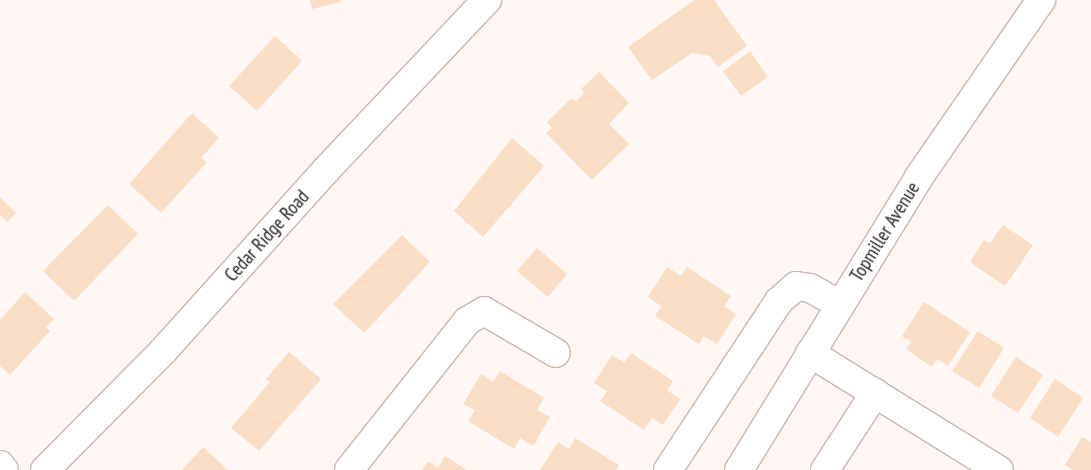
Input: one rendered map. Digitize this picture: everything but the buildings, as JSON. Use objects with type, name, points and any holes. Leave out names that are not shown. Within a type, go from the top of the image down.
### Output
[{"type":"street","name":"Cedar Ridge Road","points":[[45,470],[164,350],[327,169],[487,0]]},
{"type":"street","name":"Topmiller Avenue","points":[[739,470],[919,177],[1041,0]]},
{"type":"street","points":[[668,470],[779,301],[796,286],[810,288],[841,305]]},
{"type":"street","points":[[349,470],[467,321],[484,311],[556,353]]},
{"type":"street","points":[[810,353],[999,470]]},
{"type":"street","points":[[825,470],[875,393]]},
{"type":"street","points":[[0,465],[4,470]]}]
